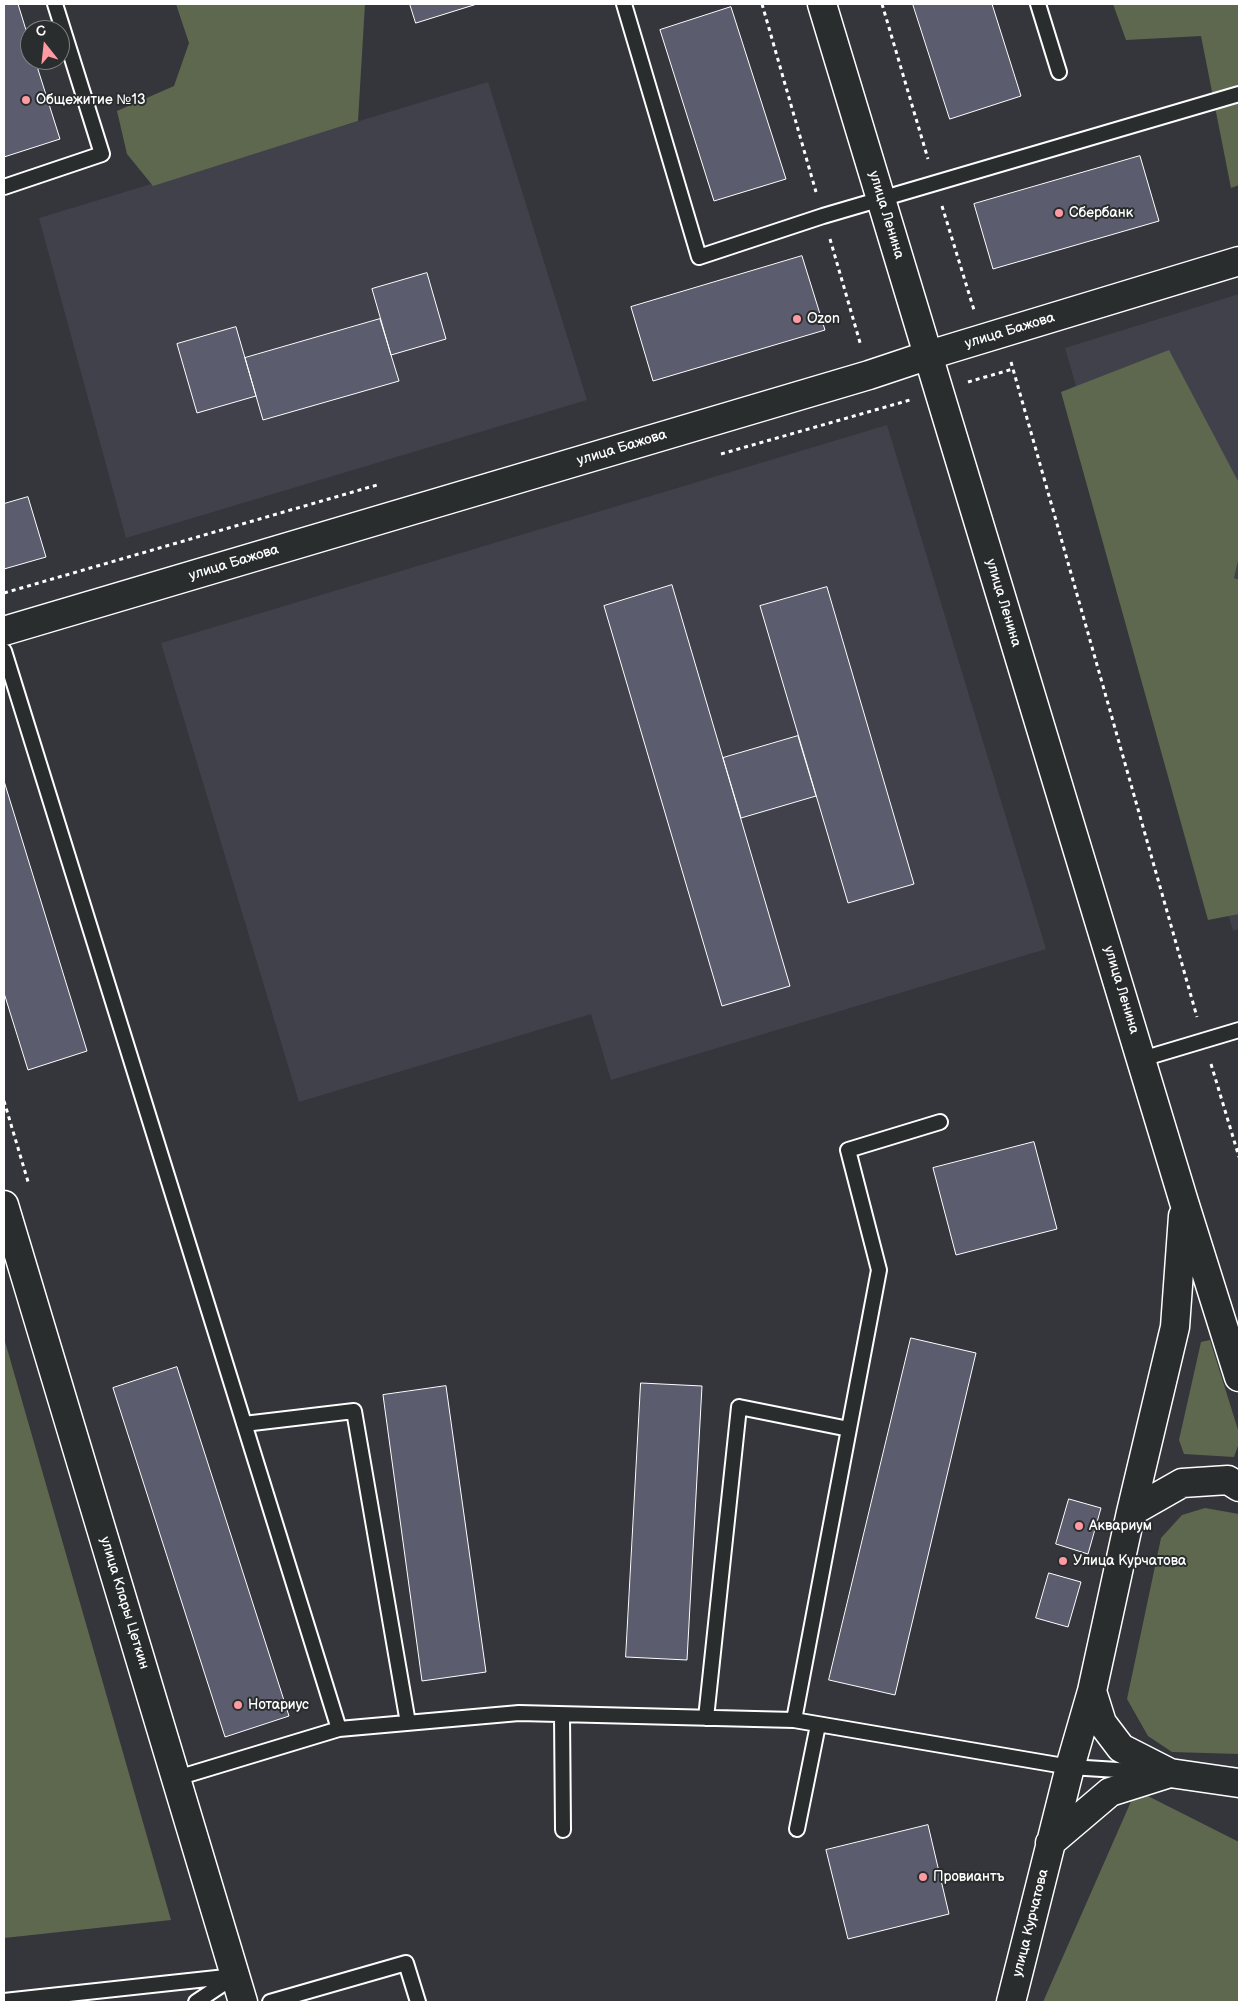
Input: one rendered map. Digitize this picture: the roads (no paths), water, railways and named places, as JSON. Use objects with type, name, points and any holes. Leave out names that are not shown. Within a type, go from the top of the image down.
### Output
[{"type":"street","name":"улица Ленина","points":[[822,4],[1184,1202],[1239,1377]]},
{"type":"street","name":"улица Бажова","points":[[4,631],[859,378],[1239,261]]},
{"type":"street","name":"улица Курчатова","points":[[1011,2002],[1050,1843],[1092,1691],[1131,1512],[1175,1327],[1184,1202]]},
{"type":"street","name":"улица Клары Цеткин","points":[[4,1205],[243,2002]]},
{"type":"street","points":[[1131,1512],[1182,1483],[1228,1480],[1239,1487]]},
{"type":"street","points":[[1092,1691],[1102,1723],[1121,1748],[1170,1773],[1236,1781]]},
{"type":"street","points":[[1050,1843],[1110,1792],[1170,1773]]},
{"type":"lane","points":[[4,187],[102,154],[55,4]]},
{"type":"lane","points":[[624,4],[699,257],[881,199],[1239,94]]},
{"type":"lane","points":[[1038,4],[1059,72]]},
{"type":"lane","points":[[4,651],[339,1729]]},
{"type":"lane","points":[[1142,1059],[1239,1030]]},
{"type":"lane","points":[[794,1720],[879,1270],[848,1150],[940,1122]]},
{"type":"lane","points":[[706,1718],[739,1407],[849,1429]]},
{"type":"lane","points":[[244,1424],[354,1411],[408,1723]]},
{"type":"lane","points":[[177,1778],[339,1729],[519,1713],[794,1720],[1070,1767],[1170,1773]]},
{"type":"lane","points":[[562,1715],[563,1830]]},
{"type":"lane","points":[[797,1829],[818,1725]]},
{"type":"lane","points":[[270,2002],[406,1963],[418,2002]]},
{"type":"lane","points":[[4,2001],[235,1976]]},
{"type":"lane","points":[[196,2002],[235,1976]]},
{"type":"place","name":"Общежитие №13","points":[[26,100]]},
{"type":"place","name":"Сбербанк","points":[[1059,213]]},
{"type":"place","name":"Ozon","points":[[797,319]]},
{"type":"place","name":"Аквариум","points":[[1079,1526]]},
{"type":"place","name":"Улица Курчатова","points":[[1063,1561]]},
{"type":"place","name":"Нотариус","points":[[238,1705]]},
{"type":"place","name":"Провиантъ","points":[[923,1877]]}]
